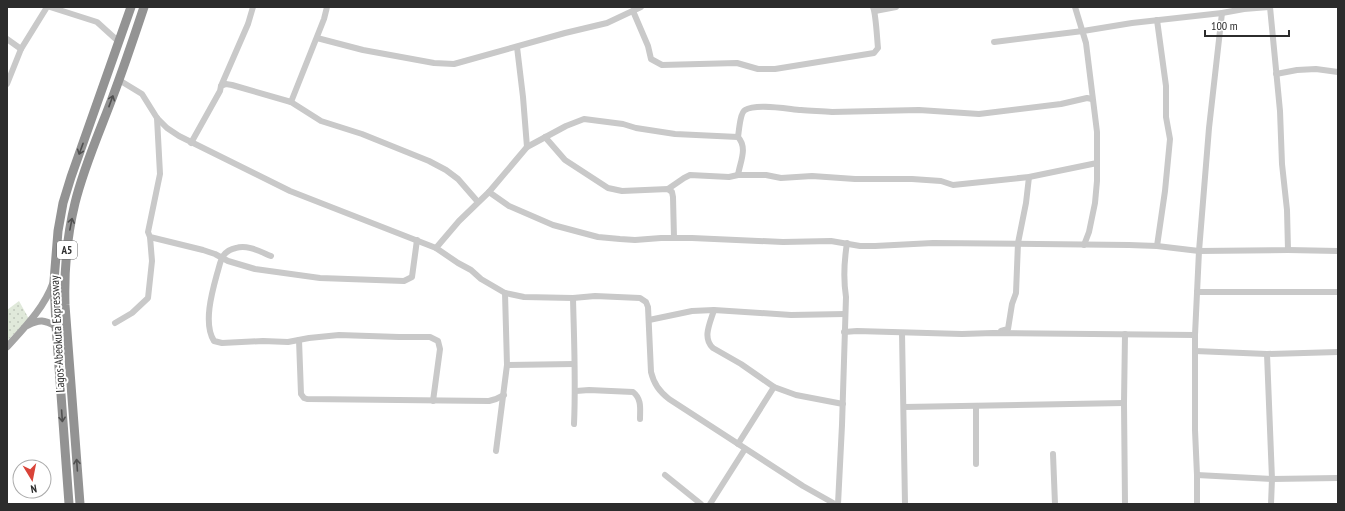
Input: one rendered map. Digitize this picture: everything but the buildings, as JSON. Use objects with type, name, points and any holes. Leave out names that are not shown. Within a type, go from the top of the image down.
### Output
[{"type":"highway","name":"Lagos-Abeokuta Expressway","points":[[69,504],[54,281],[58,231],[63,203],[71,176],[131,7]]},
{"type":"highway","name":"Lagos-Abeokuta Expressway","points":[[80,504],[65,306],[65,273],[69,237],[75,203],[144,7]]},
{"type":"main road","points":[[7,347],[43,305],[54,281]]},
{"type":"main road","points":[[26,326],[40,320],[56,326]]},
{"type":"street","points":[[7,84],[20,48],[47,7]]},
{"type":"street","points":[[50,7],[97,22],[119,42]]},
{"type":"street","points":[[190,143],[220,91],[248,24],[253,7]]},
{"type":"street","points":[[291,102],[317,38],[327,7]]},
{"type":"street","points":[[317,38],[363,50],[434,63],[454,64],[565,33],[607,23],[641,7]]},
{"type":"street","points":[[633,11],[648,46],[651,59],[655,62],[662,65],[737,63],[758,69],[775,68],[874,53],[878,48],[874,9],[896,7]]},
{"type":"street","points":[[1075,7],[1086,43],[1097,132],[1097,181],[1095,203],[1089,232],[1084,245]]},
{"type":"street","points":[[994,42],[1083,31],[1132,23],[1222,13],[1244,8],[1270,7],[1280,111],[1283,182],[1287,210],[1288,250]]},
{"type":"street","points":[[1196,504],[1197,475],[1194,335],[1198,251],[1209,128],[1222,13]]},
{"type":"street","points":[[1157,20],[1166,86],[1166,117],[1170,139],[1166,191],[1157,246]]},
{"type":"street","points":[[7,39],[20,48]]},
{"type":"street","points":[[517,47],[528,147]]},
{"type":"street","points":[[1276,74],[1298,70],[1316,69],[1338,72]]},
{"type":"street","points":[[119,80],[142,94],[158,118],[167,128],[190,143],[290,191],[436,248],[471,270],[481,279],[505,293],[524,298],[573,298],[595,296],[640,298],[646,302],[648,307],[650,320],[651,372],[656,387],[669,400],[803,486],[837,504],[843,404],[846,297],[843,279],[847,243]]},
{"type":"street","points":[[221,86],[226,84],[232,85],[291,102],[321,121],[362,134],[429,161],[446,170],[458,179],[478,202]]},
{"type":"street","points":[[738,175],[744,150],[738,137],[742,113],[745,110],[753,108],[784,107],[800,110],[820,110],[832,112],[919,110],[979,114],[1061,104],[1087,98],[1092,99]]},
{"type":"street","points":[[115,323],[132,313],[148,298],[152,261],[150,237],[148,232],[160,174],[158,118]]},
{"type":"street","points":[[436,248],[459,221],[489,192],[528,147],[566,126],[584,119],[623,124],[636,128],[675,134],[738,137]]},
{"type":"street","points":[[545,137],[565,160],[591,175],[608,188],[622,191],[668,189],[690,175],[729,177],[738,175],[766,175],[781,178],[812,176],[855,179],[912,179],[941,181],[953,185],[1029,177],[1097,164]]},
{"type":"street","points":[[993,333],[1008,329],[1012,304],[1016,293],[1018,243],[1026,203],[1029,177]]},
{"type":"street","points":[[668,189],[672,192],[673,197],[674,238]]},
{"type":"street","points":[[489,192],[509,206],[553,225],[598,237],[635,240],[674,238],[783,242],[832,241],[875,246],[933,243],[1018,243],[1157,246],[1198,251],[1338,251]]},
{"type":"street","points":[[150,237],[203,250],[255,269],[320,278],[404,281],[412,277],[417,240]]},
{"type":"street","points":[[272,256],[243,247],[227,251],[222,258],[211,297],[208,317],[211,336],[214,341],[222,343],[263,341],[282,342],[339,334],[399,337],[430,336],[438,340],[440,349],[433,400]]},
{"type":"street","points":[[1197,292],[1338,292]]},
{"type":"street","points":[[496,451],[507,365],[505,293]]},
{"type":"street","points":[[573,298],[576,392],[574,424]]},
{"type":"street","points":[[650,320],[692,311],[714,310],[791,315],[845,314]]},
{"type":"street","points":[[714,310],[707,334],[709,345],[741,364],[774,387],[796,395],[843,404]]},
{"type":"street","points":[[844,332],[1194,335]]},
{"type":"street","points":[[902,332],[905,504]]},
{"type":"street","points":[[1125,334],[1125,504]]},
{"type":"street","points":[[299,340],[301,394],[304,398],[315,400],[489,401],[504,394]]},
{"type":"street","points":[[1195,351],[1267,354],[1338,352]]},
{"type":"street","points":[[1267,354],[1272,479],[1271,504]]},
{"type":"street","points":[[507,365],[574,364]]},
{"type":"street","points":[[738,444],[774,387]]},
{"type":"street","points":[[576,392],[589,390],[633,392],[640,401],[640,419]]},
{"type":"street","points":[[904,407],[1124,403]]},
{"type":"street","points":[[976,406],[976,464]]},
{"type":"street","points":[[710,504],[745,449]]},
{"type":"street","points":[[1053,454],[1055,504]]},
{"type":"street","points":[[665,475],[701,504]]},
{"type":"street","points":[[1197,475],[1272,479],[1338,478]]},
{"type":"green space","points":[[19,301],[29,319],[7,341],[7,310]]}]
